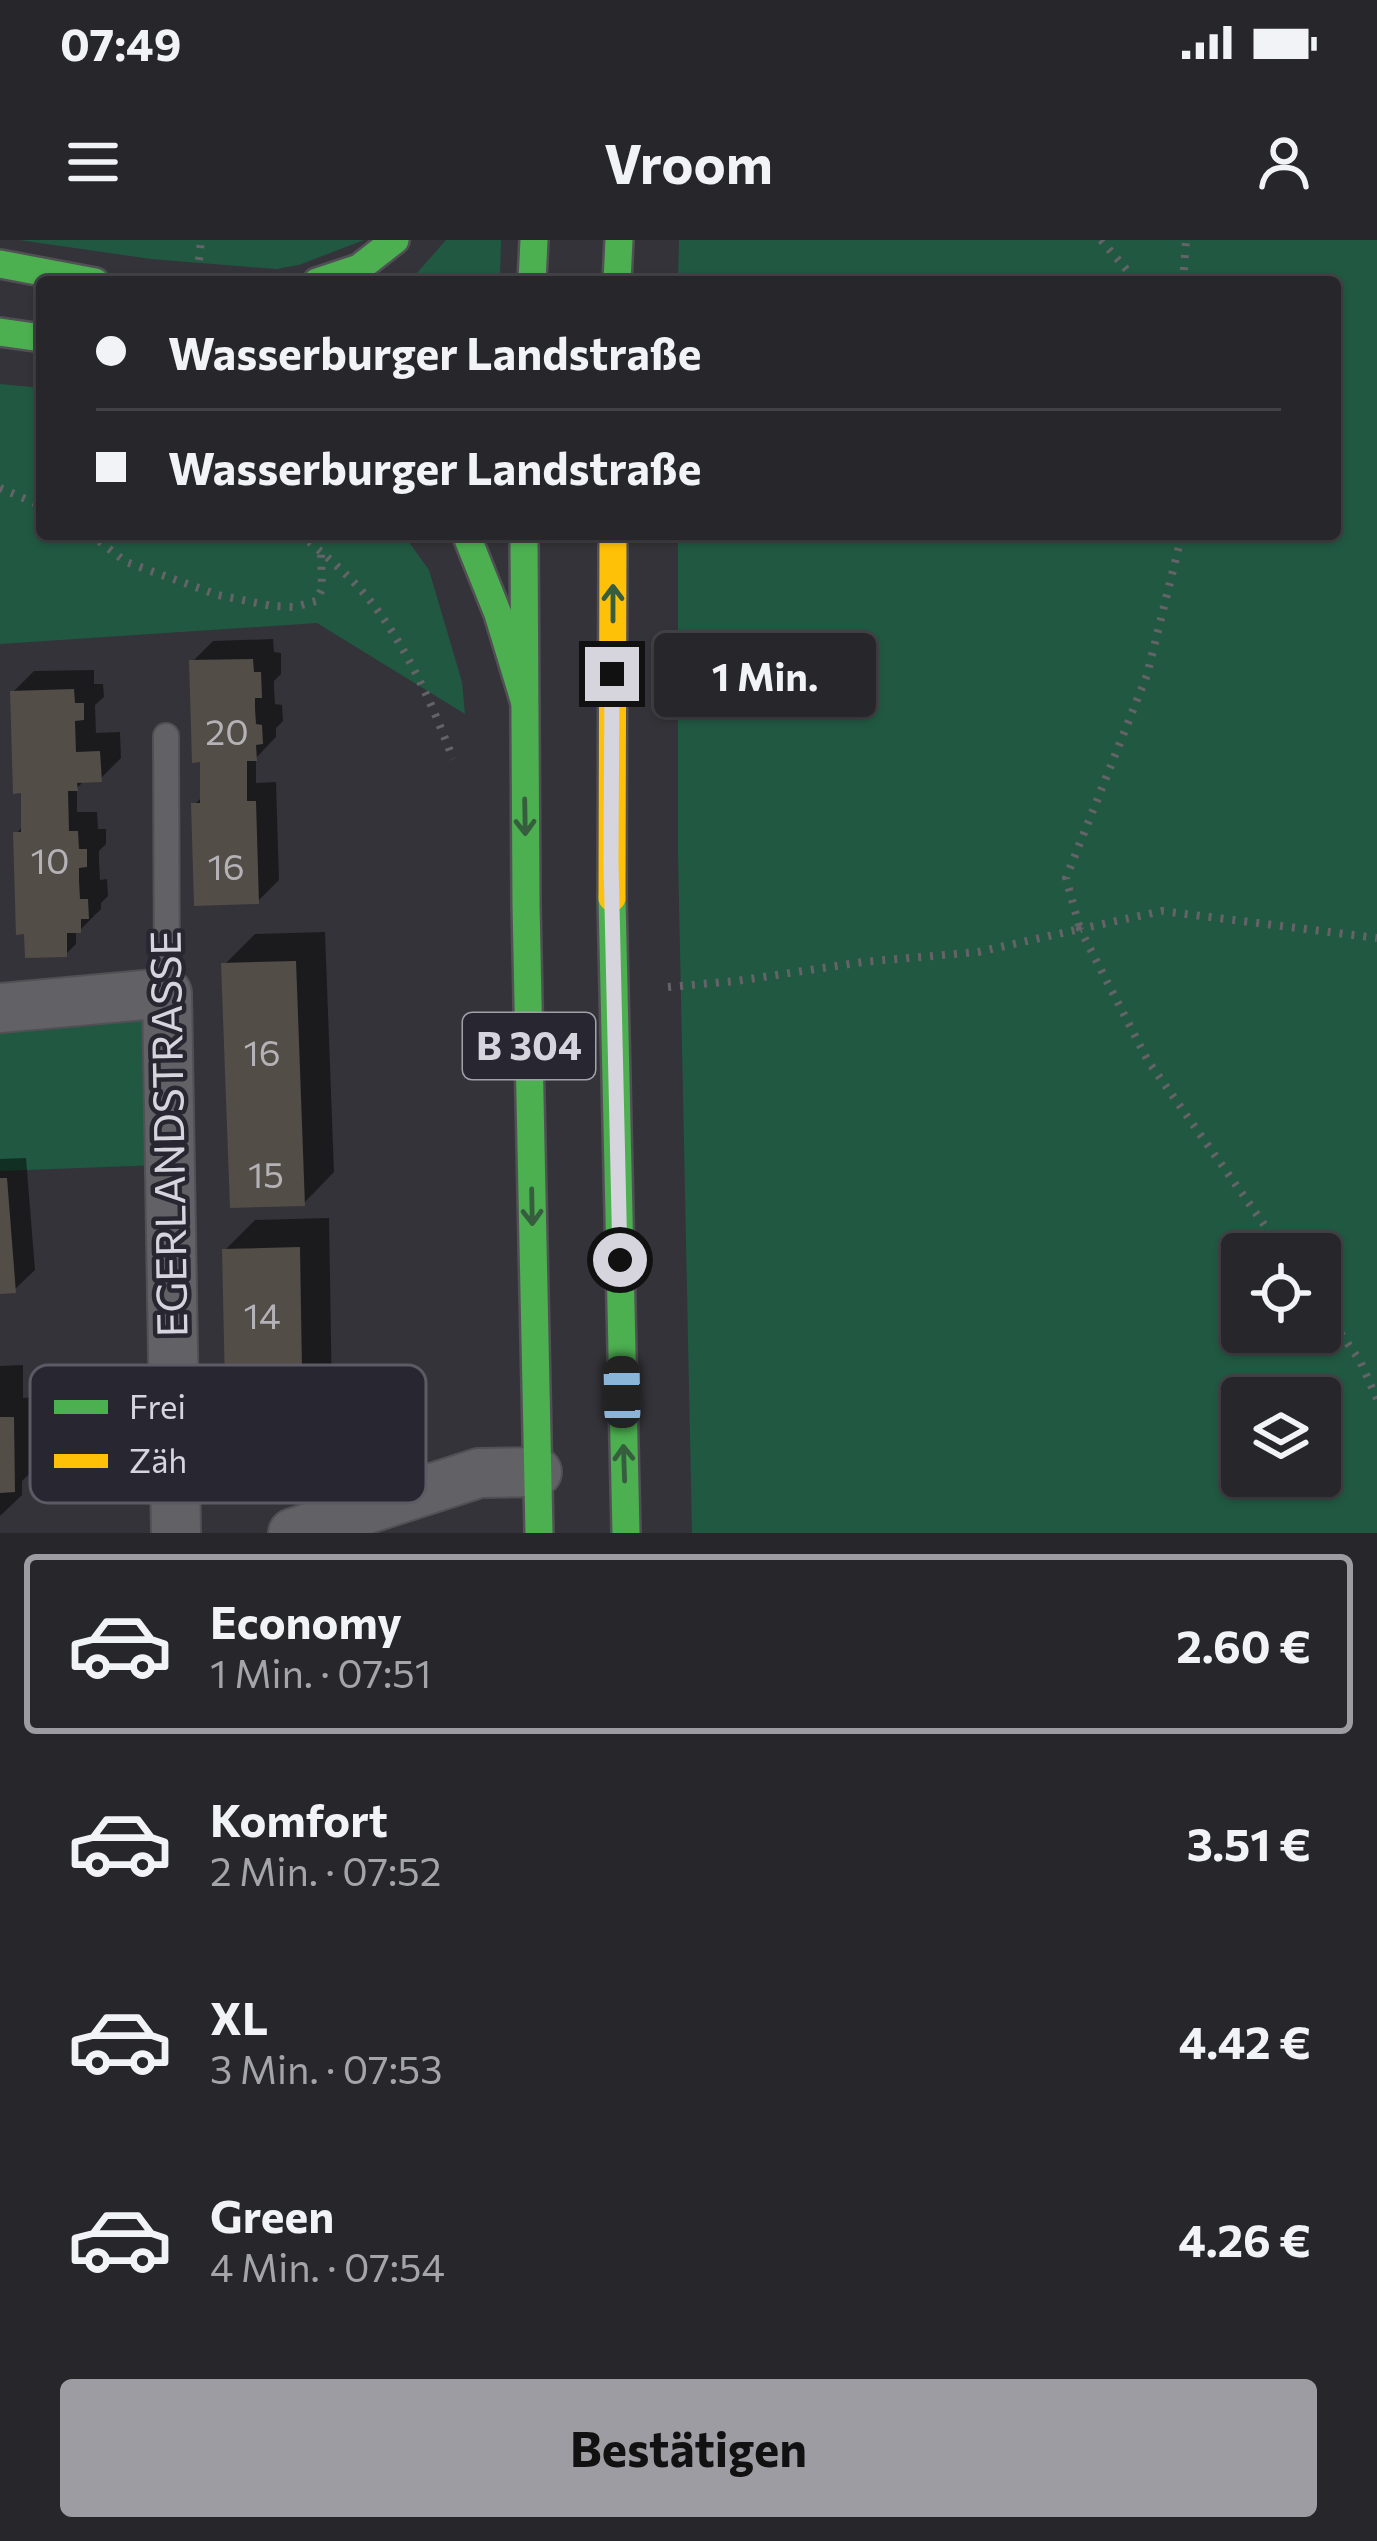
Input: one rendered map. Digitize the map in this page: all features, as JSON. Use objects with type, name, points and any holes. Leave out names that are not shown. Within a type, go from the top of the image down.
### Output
[{"type":"main road","points":[[335,276],[359,268],[395,240]]},
{"type":"main road","points":[[532,276],[534,240]]},
{"type":"main road","points":[[617,276],[619,240]]},
{"type":"main road","points":[[0,264],[63,276]]},
{"type":"main road","points":[[0,332],[36,337]]},
{"type":"main road","points":[[468,540],[498,614],[524,700]]},
{"type":"main road","name":"B 304","points":[[524,540],[539,1533]]},
{"type":"main road","name":"B 304","points":[[613,540],[611,862],[626,1533]]},
{"type":"street","points":[[0,1008],[167,993]]},
{"type":"street","name":"EGERLANDSTRASSE","points":[[167,993],[173,1365]]},
{"type":"street","points":[[426,1490],[478,1473],[537,1472]]},
{"type":"street","name":"EGERLANDSTRASSE","points":[[176,1503],[176,1533]]},
{"type":"street","points":[[293,1533],[386,1503]]},
{"type":"lane","name":"EGERLANDSTRASSE","points":[[166,736],[167,993]]},
{"type":"path","points":[[199,260],[201,240]]},
{"type":"path","points":[[1101,240],[1132,276]]},
{"type":"path","points":[[1184,276],[1186,240]]},
{"type":"path","points":[[0,488],[36,503]]},
{"type":"path","points":[[98,540],[127,562],[218,595],[272,606],[316,601],[322,590],[321,552]]},
{"type":"path","points":[[307,540],[374,605],[435,711],[453,759]]},
{"type":"path","points":[[1181,540],[1147,675],[1066,878],[1080,929],[1148,1061],[1270,1233]]},
{"type":"path","points":[[666,987],[978,952],[1162,911],[1377,938]]},
{"type":"path","points":[[1341,1334],[1360,1361],[1377,1400]]},
{"type":"green space","points":[[19,240],[364,240],[276,269],[151,259]]},
{"type":"green space","points":[[446,240],[501,240],[500,276],[416,274]]},
{"type":"green space","points":[[679,240],[1377,240],[1377,1533],[692,1533],[678,853],[678,540],[1341,540],[1341,276],[678,276]]},
{"type":"green space","points":[[0,384],[36,387],[36,540],[407,540],[429,570],[462,682],[465,714],[317,623],[0,644]]},
{"type":"green space","points":[[151,1019],[159,1165],[0,1171],[0,1028]]},
{"type":"building","points":[[253,659],[254,672],[261,672],[262,698],[255,698],[255,709],[263,744],[256,745],[257,761],[247,761],[247,801],[256,801],[259,904],[194,906],[191,803],[200,803],[200,762],[192,763],[189,660]]},
{"type":"building","points":[[74,689],[75,703],[84,703],[84,720],[75,721],[76,752],[100,751],[102,782],[77,783],[78,791],[68,791],[69,831],[78,831],[79,849],[87,849],[87,867],[79,868],[79,881],[80,899],[88,899],[89,919],[81,919],[81,933],[67,933],[67,957],[25,958],[24,934],[16,935],[13,832],[21,832],[21,793],[13,794],[10,691]]},
{"type":"building","points":[[296,961],[305,1206],[230,1208],[221,963]]},
{"type":"building","points":[[0,1178],[7,1178],[16,1293],[0,1294]]},
{"type":"building","points":[[300,1247],[302,1365],[225,1365],[222,1249]]},
{"type":"building","points":[[0,1417],[14,1417],[15,1492],[0,1493]]},
{"type":"traffic: fast","points":[[335,276],[359,268],[395,240]]},
{"type":"traffic: fast","points":[[532,276],[534,240]]},
{"type":"traffic: fast","points":[[617,276],[619,240]]},
{"type":"traffic: fast","points":[[0,264],[63,276]]},
{"type":"traffic: fast","points":[[0,332],[36,337]]},
{"type":"traffic: fast","points":[[468,540],[498,614],[524,700]]},
{"type":"traffic: fast","points":[[524,540],[539,1533]]},
{"type":"traffic: fast","points":[[612,898],[626,1533]]},
{"type":"traffic: slow","points":[[612,898],[613,540]]},
{"type":"route","points":[[612,674],[620,1260]]}]
